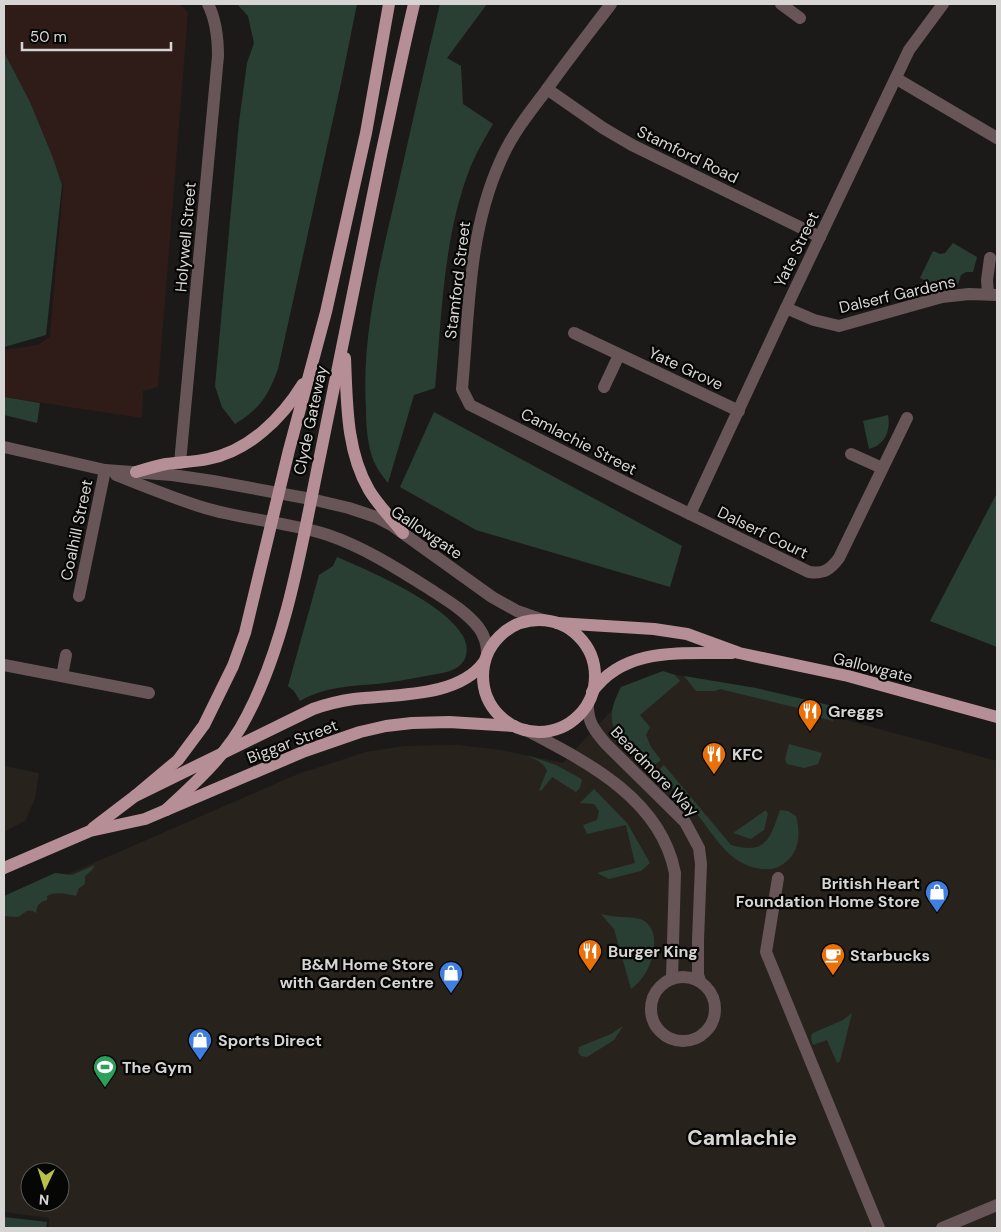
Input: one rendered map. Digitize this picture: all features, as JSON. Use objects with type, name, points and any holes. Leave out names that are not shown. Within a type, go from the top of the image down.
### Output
[{"type":"main road","name":"Clyde Gateway","points":[[135,796],[166,772],[189,748],[204,725],[234,666],[245,633],[326,312],[366,133],[389,4]]},
{"type":"main road","name":"Clyde Gateway","points":[[166,810],[223,753],[247,716],[267,673],[279,637],[311,499],[414,4]]},
{"type":"main road","points":[[345,335],[347,412],[354,451],[370,491],[403,532]]},
{"type":"main road","points":[[136,472],[165,464],[221,456],[232,452],[254,438],[277,419],[309,375]]},
{"type":"main road","points":[[543,620],[557,623],[578,635],[588,650],[594,665],[595,676],[590,697],[576,717],[552,730],[538,732],[514,726],[502,718],[487,697],[483,679],[486,658],[494,641],[502,633],[515,625],[527,621],[543,620]]},
{"type":"main road","name":"Gallowgate","points":[[557,623],[654,629],[687,634],[739,653],[848,676],[997,717]]},
{"type":"main road","name":"Gallowgate","points":[[590,697],[605,677],[614,670],[653,655],[739,653]]},
{"type":"main road","name":"Biggar Street","points":[[90,831],[135,796],[287,721],[326,704],[353,699],[409,694],[447,686],[473,674],[486,658]]},
{"type":"main road","name":"Biggar Street","points":[[4,868],[90,831],[145,819],[305,751],[369,730],[412,723],[449,722],[514,726]]},
{"type":"street","name":"Stamford Street","points":[[462,389],[473,258],[479,222],[490,186],[515,132],[611,4]]},
{"type":"street","points":[[781,4],[800,18]]},
{"type":"street","name":"Yate Street","points":[[690,514],[786,308],[897,79],[909,50],[943,4]]},
{"type":"street","name":"Holywell Street","points":[[180,463],[218,56],[217,35],[210,9]]},
{"type":"street","points":[[897,79],[997,138]]},
{"type":"street","name":"Stamford Road","points":[[547,89],[602,128],[632,145],[820,237]]},
{"type":"street","name":"Dalserf Gardens","points":[[786,308],[814,320],[839,326],[942,297],[969,294],[993,295],[987,280],[990,258]]},
{"type":"street","name":"Yate Grove","points":[[574,334],[738,411]]},
{"type":"street","points":[[604,387],[619,355]]},
{"type":"street","name":"Camlachie Street","points":[[462,389],[470,405],[690,514]]},
{"type":"street","name":"Dalserf Court","points":[[690,514],[809,572],[818,573],[826,571],[839,558],[907,418]]},
{"type":"street","name":"Gallowgate","points":[[4,447],[105,470],[213,480],[349,508],[376,517],[403,532],[492,597],[517,611],[543,620]]},
{"type":"street","points":[[851,454],[882,468]]},
{"type":"street","name":"Gallowgate","points":[[105,470],[165,495],[207,508],[304,529],[356,546],[383,560],[448,601],[468,616],[479,628],[485,640],[486,658]]},
{"type":"street","name":"Coalhill Street","points":[[79,596],[105,470]]},
{"type":"street","points":[[62,676],[66,655]]},
{"type":"street","points":[[4,665],[149,693]]},
{"type":"street","name":"Beardmore Way","points":[[590,697],[590,722],[595,730],[606,744],[685,822],[699,848],[701,864],[698,975],[700,982]]},
{"type":"street","points":[[526,730],[571,754],[619,785],[648,815],[660,835],[673,862],[675,873],[672,978]]},
{"type":"street","points":[[778,878],[766,952],[879,1228]]},
{"type":"street","points":[[682,976],[700,982],[708,988],[713,997],[716,1007],[711,1027],[695,1040],[685,1042],[665,1037],[657,1030],[652,1021],[650,1011],[651,1000],[663,983],[672,978],[682,976]]},
{"type":"street","points":[[942,1228],[997,1205]]},
{"type":"shaded area","points":[[4,4],[180,4],[188,13],[158,387],[143,391],[142,418],[4,397],[4,350],[38,345],[50,337],[63,186],[30,102],[4,52]]},
{"type":"shaded area","points":[[664,673],[684,676],[997,761],[997,1228],[49,1228],[49,1218],[4,1212],[4,902],[298,774],[366,752],[404,746],[457,745],[501,750],[563,763],[638,682]]},
{"type":"shaded area","points":[[4,766],[39,773],[35,798],[26,820],[4,832]]},
{"type":"green space","points":[[237,4],[357,4],[278,369],[271,387],[262,401],[251,413],[235,424],[222,407],[215,386],[239,122],[247,63],[254,43],[248,16]]},
{"type":"green space","points":[[440,4],[487,4],[447,58],[461,66],[463,104],[493,124],[470,168],[454,222],[445,276],[435,388],[414,395],[388,483],[374,461],[367,431],[365,379],[370,321],[380,263]]},
{"type":"green space","points":[[4,52],[30,102],[62,185],[46,335],[4,347]]},
{"type":"green space","points":[[953,243],[977,257],[973,272],[966,272],[961,275],[958,285],[941,288],[920,278],[933,251],[940,254],[945,253]]},
{"type":"green space","points":[[4,397],[40,403],[37,423],[4,415]]},
{"type":"green space","points":[[434,412],[682,546],[670,587],[476,530],[400,487]]},
{"type":"green space","points":[[888,415],[889,426],[886,436],[879,444],[869,449],[863,421]]},
{"type":"green space","points":[[997,493],[997,647],[930,621]]},
{"type":"green space","points":[[337,557],[406,590],[440,612],[454,624],[465,640],[467,649],[464,661],[451,671],[377,684],[328,690],[300,701],[294,691],[288,686],[319,575],[333,566]]},
{"type":"green space","points":[[663,671],[675,675],[680,681],[640,715],[650,727],[646,735],[651,747],[661,760],[653,766],[616,731],[612,723],[612,712],[621,687]]},
{"type":"green space","points":[[684,676],[756,688],[833,706],[835,710],[833,721],[798,712],[798,708],[720,689],[715,691],[696,691]]},
{"type":"green space","points":[[789,744],[822,753],[818,764],[804,768],[787,764],[785,759]]},
{"type":"green space","points":[[526,755],[556,765],[580,778],[582,780],[580,788],[576,792],[552,777],[541,791],[539,790],[547,771],[546,768],[535,759]]},
{"type":"green space","points":[[664,765],[731,845],[743,848],[759,846],[769,836],[780,810],[788,811],[796,816],[798,839],[793,855],[783,864],[769,869],[761,869],[740,862],[724,848],[696,813],[657,771]]},
{"type":"green space","points":[[594,789],[627,823],[650,863],[641,871],[609,879],[597,873],[635,863],[626,825],[587,834],[583,825],[597,820],[599,811],[594,804],[580,803]]},
{"type":"green space","points":[[766,810],[768,814],[764,830],[751,839],[733,833]]},
{"type":"green space","points":[[95,865],[85,876],[85,884],[79,888],[76,896],[61,893],[50,894],[47,896],[47,900],[39,904],[36,913],[30,910],[17,917],[4,916],[4,896],[55,873],[72,875]]},
{"type":"green space","points":[[601,914],[640,919],[647,923],[652,930],[654,946],[650,964],[642,978],[631,989],[614,929]]},
{"type":"green space","points":[[852,1013],[840,1061],[837,1063],[827,1040],[813,1045],[811,1036],[813,1033],[843,1020]]},
{"type":"green space","points":[[623,1026],[614,1040],[587,1057],[581,1056],[578,1052],[579,1047],[611,1034]]},
{"type":"green space","points":[[4,1217],[47,1222],[46,1228],[4,1228]]},
{"type":"place","name":"Greggs","points":[[810,732]]},
{"type":"place","name":"KFC","points":[[714,775]]},
{"type":"place","name":"British Heart Foundation Home Store","points":[[937,913]]},
{"type":"place","name":"Burger King","points":[[590,972]]},
{"type":"place","name":"Starbucks","points":[[833,976]]},
{"type":"place","name":"B&M Home Store with Garden Centre","points":[[451,994]]},
{"type":"place","name":"Sports Direct","points":[[200,1061]]},
{"type":"place","name":"The Gym","points":[[105,1088]]},
{"type":"district","name":"Camlachie","points":[[742,1138]]}]
